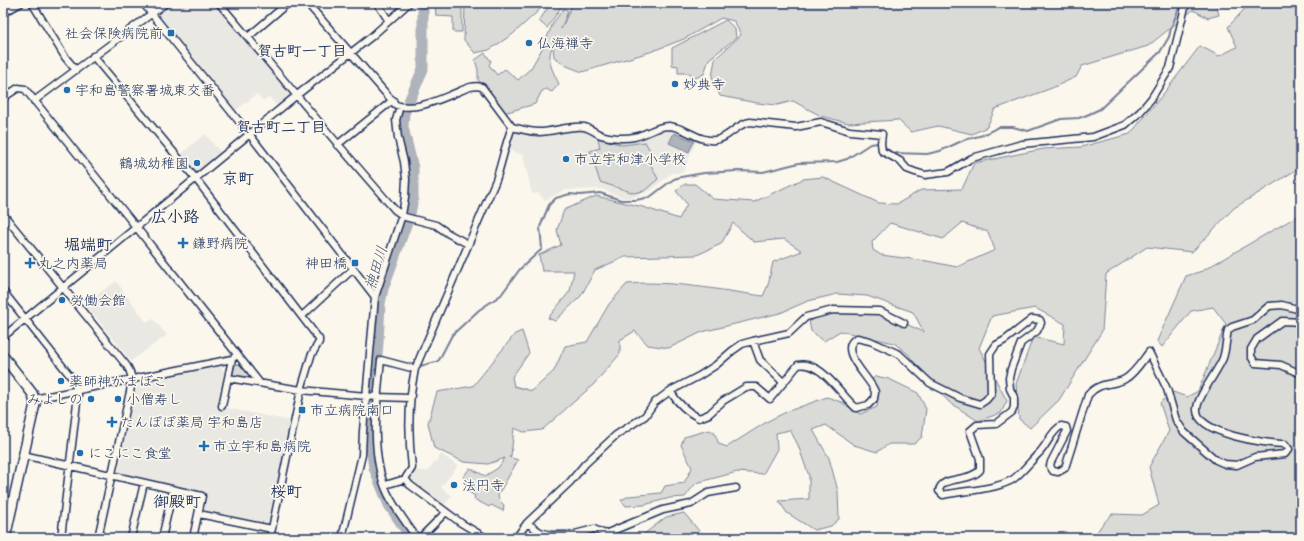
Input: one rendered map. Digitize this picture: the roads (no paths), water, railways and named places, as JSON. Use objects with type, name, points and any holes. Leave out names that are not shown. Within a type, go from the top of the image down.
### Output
[{"type":"highway","points":[[3,356],[32,393],[34,399],[23,455],[6,516],[5,538]]},
{"type":"street","points":[[3,13],[21,3]]},
{"type":"street","points":[[32,3],[65,57],[75,69]]},
{"type":"street","points":[[143,3],[250,135],[375,297]]},
{"type":"street","points":[[34,101],[75,69],[166,3]]},
{"type":"street","points":[[219,3],[337,144],[395,210],[406,217],[436,225],[448,234],[468,244]]},
{"type":"street","points":[[248,38],[288,3]]},
{"type":"street","points":[[307,3],[396,104],[401,106],[419,106],[475,85],[482,87],[512,127],[539,132],[585,127],[603,136],[622,138],[635,137],[660,127],[670,126],[712,141],[723,138],[742,123],[750,122],[796,127],[821,122],[850,131],[882,134],[882,151],[900,161],[914,172],[925,175],[948,172],[972,158],[1022,144],[1093,137],[1125,124],[1140,112],[1151,99],[1170,68],[1186,3]]},
{"type":"street","points":[[377,3],[389,21]]},
{"type":"street","points":[[3,337],[138,228],[297,95],[352,53],[409,3]]},
{"type":"street","points":[[93,56],[196,179],[319,339],[309,363],[301,390],[270,538]]},
{"type":"street","points":[[3,98],[18,88],[25,89],[138,228],[235,357],[259,382]]},
{"type":"street","points":[[337,144],[393,100]]},
{"type":"street","points":[[342,538],[362,455],[375,297],[406,217],[406,179],[396,120],[401,106]]},
{"type":"street","points":[[384,485],[405,479],[412,468],[410,449],[410,398],[415,369],[496,180],[503,158],[504,148],[512,127]]},
{"type":"street","points":[[3,214],[127,366],[131,373],[132,378],[98,538]]},
{"type":"street","points":[[302,316],[353,269]]},
{"type":"street","points":[[3,292],[75,382],[78,389],[61,538]]},
{"type":"street","points":[[670,391],[675,400],[699,418],[709,414],[723,401],[746,387],[756,387],[770,399],[798,365],[805,363],[817,368],[856,408],[868,405],[874,399],[875,392],[852,358],[850,349],[851,344],[857,338],[864,339],[899,354],[930,383],[960,398],[980,404],[986,400],[990,394],[990,354],[996,345],[1032,320],[1037,319],[1040,320],[1041,323],[1039,328],[1022,343],[1011,370],[1009,378],[1010,389],[1014,397],[1014,408],[1012,412],[996,424],[977,426],[970,431],[980,459],[980,470],[976,475],[948,481],[942,484],[939,492],[943,495],[959,491],[984,490],[1012,480],[1044,449],[1057,428],[1061,426],[1066,427],[1067,431],[1050,466],[1054,471],[1058,472],[1065,468],[1088,395],[1092,390],[1102,385],[1124,379],[1134,372],[1149,352],[1167,389],[1176,420],[1184,432],[1216,460],[1226,464],[1237,465],[1255,457],[1285,454],[1289,449],[1285,444],[1246,439],[1222,432],[1204,423],[1198,416],[1197,409],[1200,400],[1224,356],[1228,330],[1232,327],[1253,320],[1269,306],[1282,306],[1301,310]]},
{"type":"street","points":[[516,538],[527,523],[616,435],[645,416],[654,403],[670,391],[699,376],[716,365],[742,344],[790,333],[806,317],[833,310],[880,311],[904,323]]},
{"type":"street","points":[[1301,322],[1282,321],[1257,339],[1251,350],[1251,356],[1254,363],[1281,365],[1301,374]]},
{"type":"street","points":[[753,341],[760,360],[783,382]]},
{"type":"street","points":[[222,406],[228,378],[235,357]]},
{"type":"street","points":[[34,399],[235,357]]},
{"type":"street","points":[[415,369],[381,360],[376,397],[376,426],[377,448],[384,485],[398,512],[417,538]]},
{"type":"street","points":[[228,378],[301,390],[376,397],[410,398]]},
{"type":"street","points":[[23,455],[202,496],[193,538]]},
{"type":"street","points":[[405,479],[410,485],[446,512],[486,538]]},
{"type":"street","points":[[131,538],[144,483]]},
{"type":"street","points":[[527,523],[540,532],[550,535],[571,535],[594,529],[605,534],[663,510],[691,504],[708,493],[736,488]]},
{"type":"street","points":[[162,538],[173,490]]},
{"type":"street","points":[[420,538],[446,512]]},
{"type":"street","points":[[198,514],[272,529]]},
{"type":"waterway","name":"神田川","points":[[411,538],[389,505],[374,468],[371,447],[372,408],[380,304],[383,289],[410,214],[413,198],[413,168],[403,127],[404,113],[423,69],[423,3]]},
{"type":"waterway","points":[[884,146],[892,153],[927,154],[940,151],[964,140],[983,135],[999,127],[1013,127],[1028,131],[1061,119],[1079,118],[1100,109],[1160,52],[1169,37],[1181,3]]},
{"type":"waterway","points":[[420,366],[439,360],[452,335],[479,310],[501,295],[520,269],[542,249],[540,227],[549,205],[556,198],[570,194],[580,195],[600,193],[621,200],[636,200],[650,197],[674,179],[681,177],[704,173],[738,171],[763,172],[799,163],[837,162],[847,159],[870,144],[880,144]]},
{"type":"place","name":"社会保険病院前","points":[[171,33]]},
{"type":"place","name":"仏海禅寺","points":[[529,43]]},
{"type":"place","name":"妙典寺","points":[[675,84]]},
{"type":"place","name":"宇和島警察署城東交番","points":[[67,90]]},
{"type":"place","name":"市立宇和津小学校","points":[[566,159]]},
{"type":"place","name":"鶴城幼稚園","points":[[197,163]]},
{"type":"place","name":"鎌野病院","points":[[183,243]]},
{"type":"place","name":"丸之内薬局","points":[[30,263]]},
{"type":"place","name":"神田橋","points":[[355,263]]},
{"type":"place","name":"労働会館","points":[[62,300]]},
{"type":"place","name":"薬師神かまぼこ","points":[[61,381]]},
{"type":"place","name":"みよしの","points":[[91,399]]},
{"type":"place","name":"小僧寿し","points":[[118,399]]},
{"type":"place","name":"市立病院南口","points":[[302,410]]},
{"type":"place","name":"たんぽぽ薬局 宇和島店","points":[[112,422]]},
{"type":"place","name":"市立宇和島病院","points":[[204,446]]},
{"type":"place","name":"にこにこ食堂","points":[[80,453]]},
{"type":"place","name":"法円寺","points":[[454,485]]},
{"type":"district","name":"賀古町一丁目","points":[[302,51]]},
{"type":"district","name":"賀古町二丁目","points":[[281,127]]},
{"type":"district","name":"京町","points":[[238,178]]},
{"type":"district","name":"広小路","points":[[175,216]]},
{"type":"district","name":"堀端町","points":[[88,244]]},
{"type":"district","name":"桜町","points":[[286,491]]},
{"type":"district","name":"御殿町","points":[[177,501]]}]
